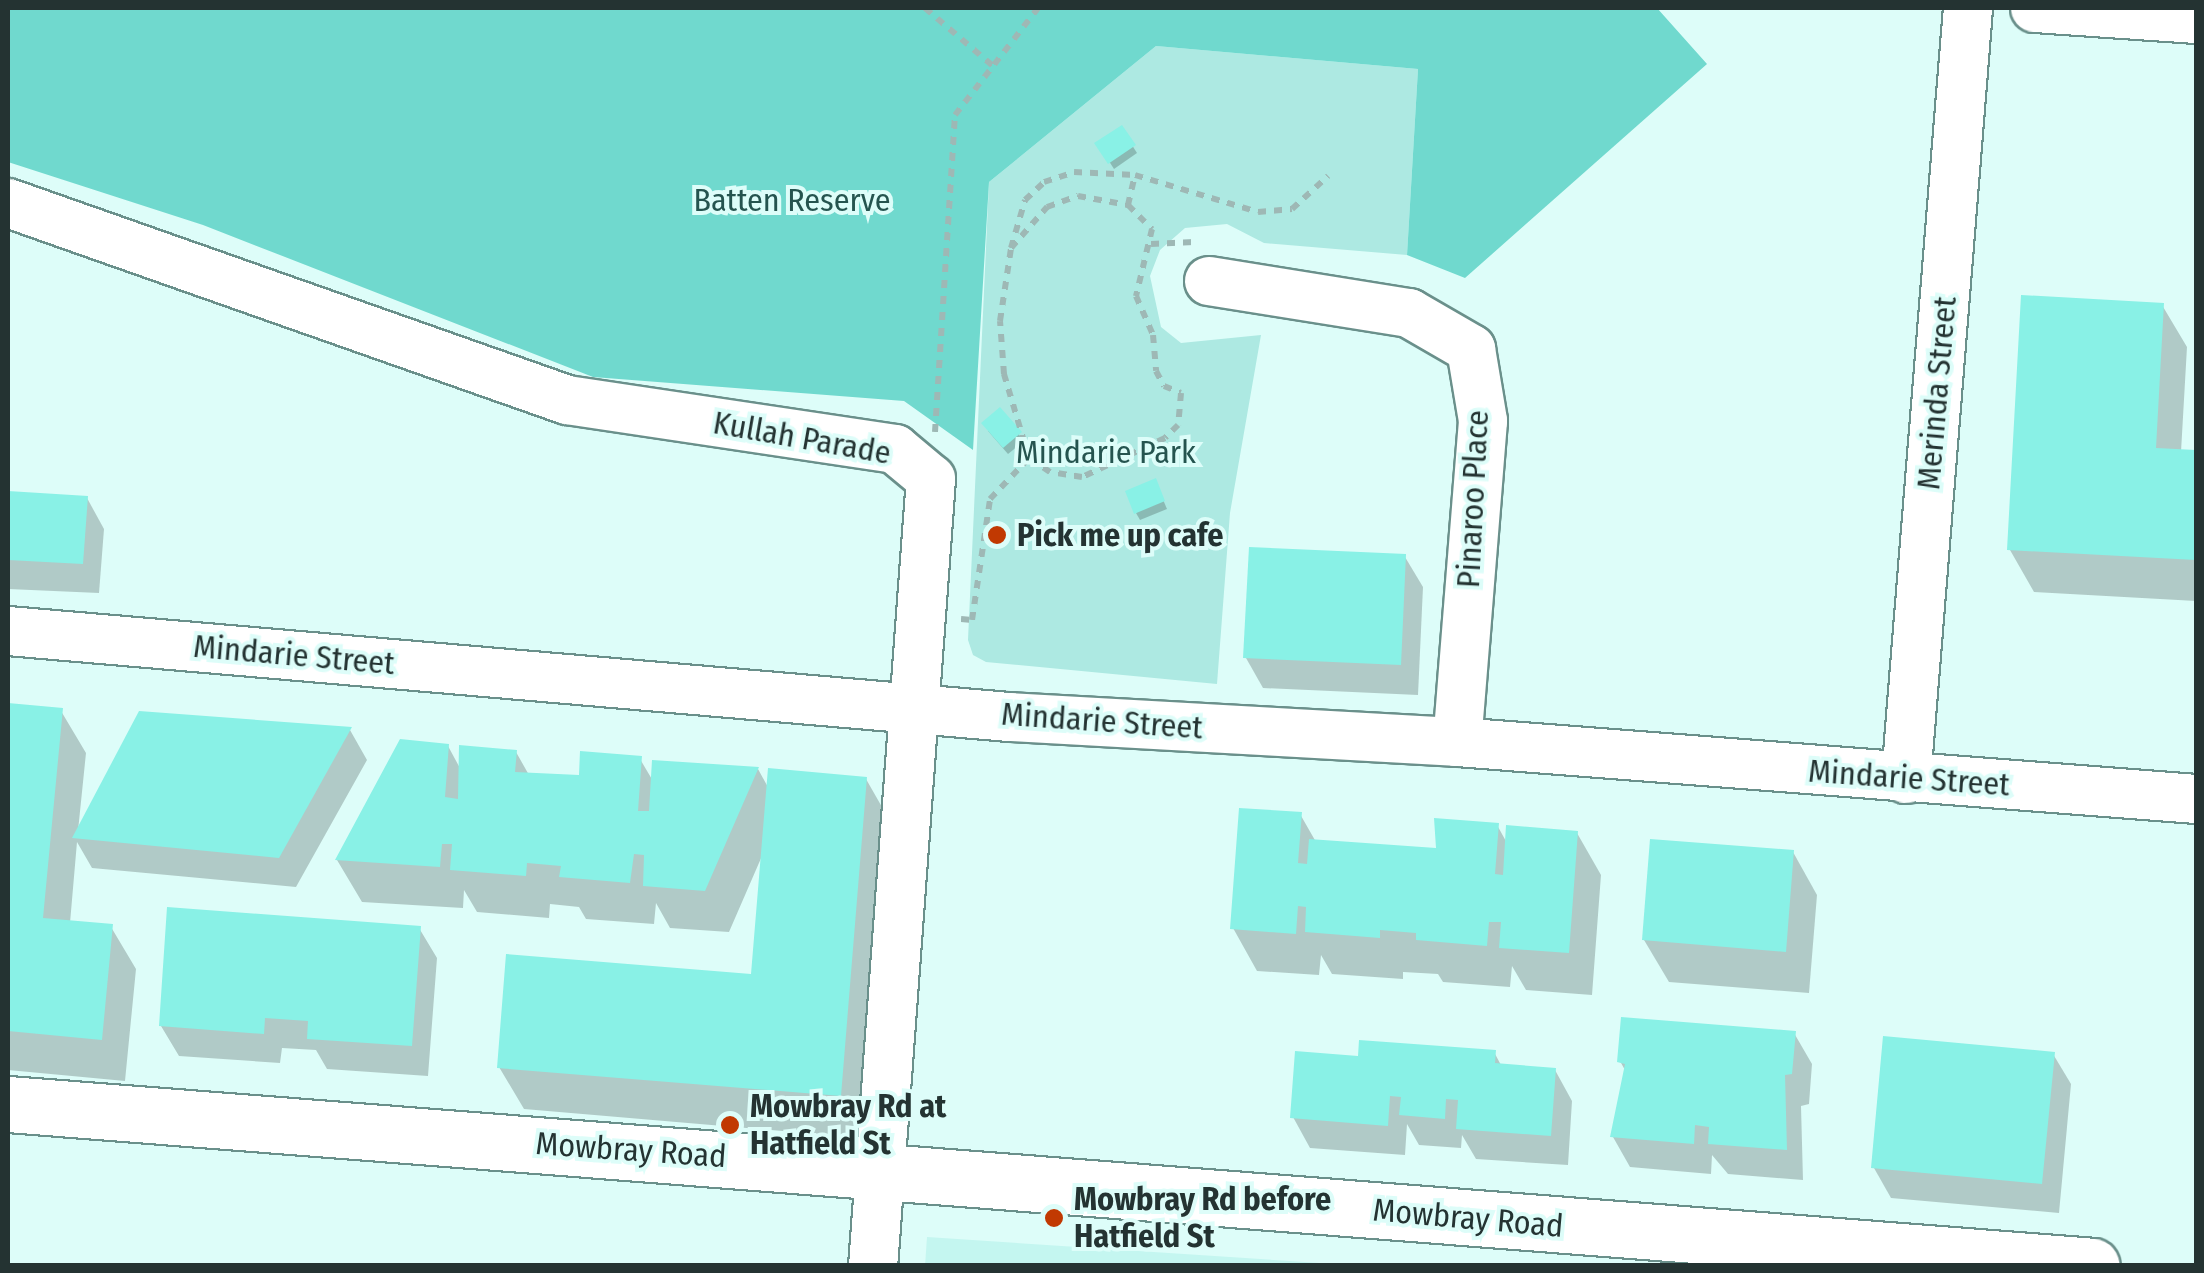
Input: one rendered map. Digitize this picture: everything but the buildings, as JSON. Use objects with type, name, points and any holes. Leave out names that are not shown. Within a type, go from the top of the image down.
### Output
[{"type":"main road","name":"Mowbray Road","points":[[8,1104],[2092,1266]]},
{"type":"street","name":"Merinda Street","points":[[1906,779],[1968,8]]},
{"type":"street","points":[[2036,8],[2196,19]]},
{"type":"street","name":"Kullah Parade","points":[[8,203],[567,400],[895,449],[931,478],[884,1170],[873,1266]]},
{"type":"street","name":"Pinaroo Place","points":[[1209,281],[1409,313],[1471,349],[1483,421],[1457,742]]},
{"type":"street","name":"Mindarie Street","points":[[8,631],[918,706],[1457,742],[2196,799]]},
{"type":"path","points":[[925,8],[993,66]]},
{"type":"path","points":[[938,406],[955,115],[1038,8]]},
{"type":"path","points":[[1011,248],[1047,208],[1078,196],[1128,204],[1152,230],[1136,296],[1153,335],[1156,371],[1164,386],[1181,393],[1178,425],[1166,438],[1082,476],[1050,472],[1029,458],[1004,374],[1000,321],[1011,248],[1026,200],[1044,182],[1074,172],[1135,175],[1258,212],[1292,210],[1328,176]]},
{"type":"path","points":[[1128,204],[1135,175]]},
{"type":"path","points":[[961,619],[972,620],[990,499],[1029,458]]},
{"type":"shaded area","points":[[927,1237],[1350,1265],[925,1266]]},
{"type":"green space","name":"Batten Reserve","points":[[8,8],[1657,8],[1707,64],[1465,278],[1407,255],[1418,69],[1156,46],[989,182],[973,450],[904,401],[593,377],[203,225],[8,162]]},
{"type":"green space","name":"Mindarie Park","points":[[1156,46],[1418,69],[1407,255],[1264,243],[1227,224],[1185,228],[1160,250],[1150,276],[1161,327],[1181,343],[1261,335],[1230,513],[1217,684],[986,662],[973,655],[968,640],[989,182]]},
{"type":"place","name":"Pick me up cafe","points":[[997,535]]},
{"type":"place","name":"Mowbray Rd at Hatfield St","points":[[730,1125]]},
{"type":"place","name":"Mowbray Rd before Hatfield St","points":[[1054,1218]]}]
